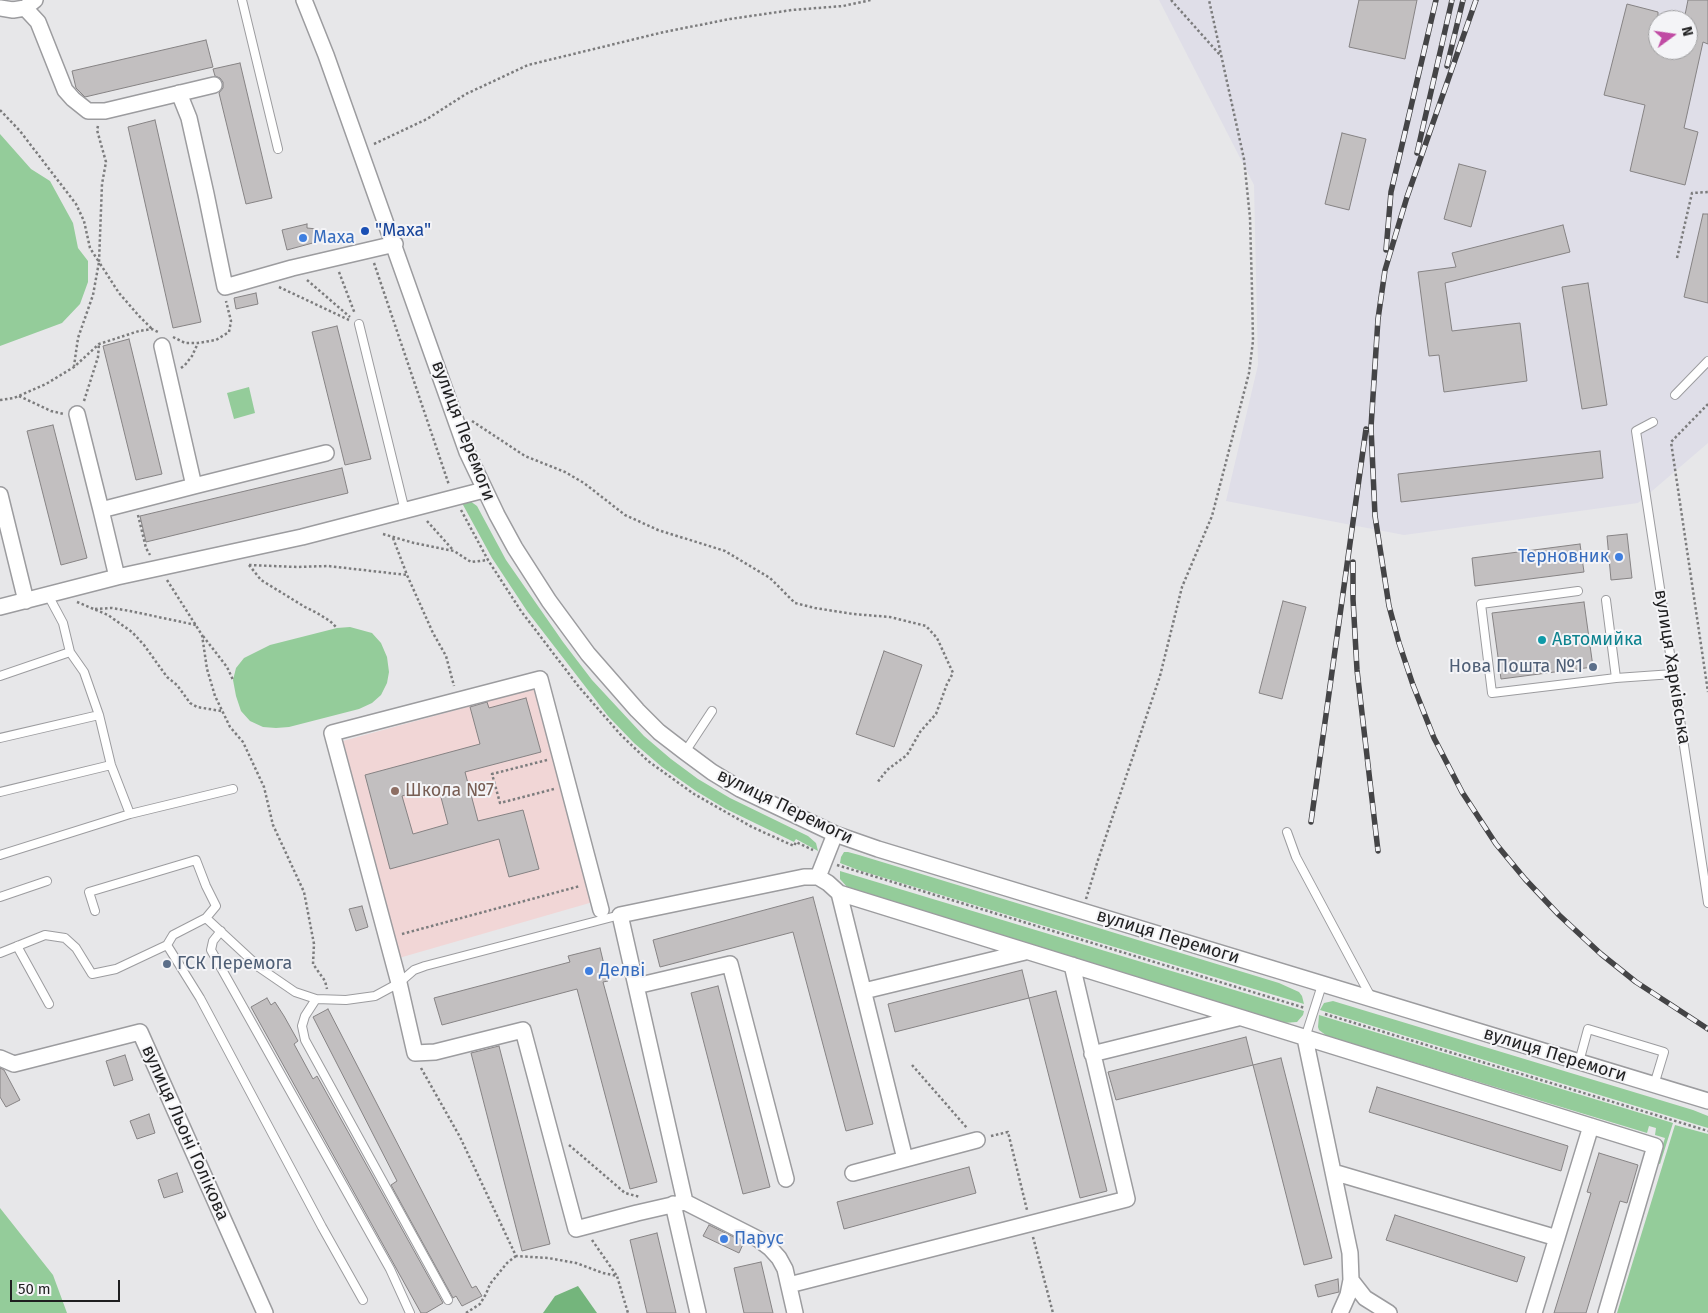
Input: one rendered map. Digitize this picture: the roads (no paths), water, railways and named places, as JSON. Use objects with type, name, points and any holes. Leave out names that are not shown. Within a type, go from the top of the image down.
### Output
[{"type":"street","name":"вулиця Перемоги","points":[[304,0],[361,150],[468,452],[484,490],[515,548],[549,601],[588,654],[659,732],[712,772],[740,789],[835,834],[878,849],[1322,985],[1708,1101]]},
{"type":"street","points":[[0,8],[13,10],[30,4],[65,90],[73,99],[88,110],[105,111],[214,85]]},
{"type":"street","points":[[179,93],[189,118],[225,287],[292,268],[395,244]]},
{"type":"street","points":[[164,339],[169,375],[194,486]]},
{"type":"street","points":[[77,414],[117,577]]},
{"type":"street","points":[[101,510],[326,453]]},
{"type":"street","points":[[0,607],[117,577],[302,537],[484,490]]},
{"type":"street","points":[[0,495],[26,601]]},
{"type":"street","points":[[602,910],[540,679],[332,733],[399,983],[415,1053],[435,1052],[523,1030],[576,1229],[674,1204],[758,1239],[770,1248],[780,1258],[785,1269],[795,1313]]},
{"type":"street","points":[[818,878],[835,834]]},
{"type":"street","points":[[698,1313],[674,1204],[636,986],[620,914],[804,877],[818,878],[839,892],[1027,952],[1655,1146],[1606,1313]]},
{"type":"street","points":[[839,892],[905,1159]]},
{"type":"street","points":[[864,991],[1027,952]]},
{"type":"street","points":[[636,986],[730,964],[786,1179]]},
{"type":"street","points":[[789,1285],[1127,1199],[1072,965]]},
{"type":"street","points":[[1092,1054],[1239,1017]]},
{"type":"street","name":"вулиця Льоні Голікова","points":[[0,1058],[14,1064],[140,1032],[265,1313]]},
{"type":"street","points":[[1305,1038],[1350,1253],[1351,1280],[1348,1295],[1340,1313]]},
{"type":"street","points":[[1534,1313],[1591,1126]]},
{"type":"street","points":[[853,1173],[976,1140]]},
{"type":"street","points":[[1332,1172],[1557,1238]]},
{"type":"street","points":[[1351,1280],[1365,1298],[1389,1313]]},
{"type":"lane","points":[[242,0],[278,150]]},
{"type":"lane","points":[[359,324],[410,509]]},
{"type":"lane","points":[[1675,395],[1708,361]]},
{"type":"lane","name":"вулиця Харківська","points":[[1653,422],[1636,431],[1708,903]]},
{"type":"lane","points":[[1578,591],[1481,604],[1492,693],[1616,678],[1673,674]]},
{"type":"lane","points":[[54,594],[64,623],[70,652],[84,672],[99,715],[111,765],[130,814]]},
{"type":"lane","points":[[1606,600],[1616,678]]},
{"type":"lane","points":[[0,676],[70,652]]},
{"type":"lane","points":[[685,752],[712,711]]},
{"type":"lane","points":[[0,738],[99,715]]},
{"type":"lane","points":[[0,792],[111,765]]},
{"type":"lane","points":[[0,855],[130,814],[233,789]]},
{"type":"lane","points":[[1287,832],[1296,857],[1373,1000]]},
{"type":"lane","points":[[0,953],[45,936],[65,938],[76,948],[92,974],[116,969],[167,945],[173,935],[206,918],[216,906],[196,860],[89,892],[95,911]]},
{"type":"lane","points":[[0,897],[47,881]]},
{"type":"lane","points":[[206,918],[260,968],[295,992],[316,999],[346,1000],[375,996],[399,983],[414,970],[425,966],[620,914]]},
{"type":"lane","points":[[221,931],[212,941],[211,950],[390,1269],[410,1313]]},
{"type":"lane","points":[[167,945],[200,998],[363,1300]]},
{"type":"lane","points":[[17,946],[49,1004]]},
{"type":"lane","points":[[1305,1038],[1322,985]]},
{"type":"lane","points":[[316,999],[305,1016],[302,1026],[305,1040],[448,1300]]},
{"type":"lane","points":[[1579,1062],[1588,1029],[1664,1052],[1654,1085]]},
{"type":"railway","points":[[1386,250],[1391,192],[1436,0]]},
{"type":"railway","points":[[1417,153],[1452,0]]},
{"type":"railway","points":[[1447,66],[1463,0]]},
{"type":"railway","points":[[1476,0],[1407,197],[1385,270],[1378,319],[1371,427],[1375,516],[1389,606],[1413,685],[1434,738],[1462,792],[1496,844],[1525,879],[1559,915],[1601,954],[1636,982],[1708,1029]]},
{"type":"railway","points":[[1311,822],[1366,429]]},
{"type":"railway","points":[[1353,562],[1357,670],[1378,851]]},
{"type":"place","name":"\"Маха\"","points":[[365,231]]},
{"type":"place","name":"Маха","points":[[303,238]]},
{"type":"place","name":"Терновник","points":[[1619,557]]},
{"type":"place","name":"Автомийка","points":[[1542,640]]},
{"type":"place","name":"Нова Пошта №1","points":[[1593,667]]},
{"type":"place","name":"Школа №7","points":[[395,791]]},
{"type":"place","name":"ГСК Перемога","points":[[167,964]]},
{"type":"place","name":"Делві","points":[[589,971]]},
{"type":"place","name":"Парус","points":[[724,1239]]}]
